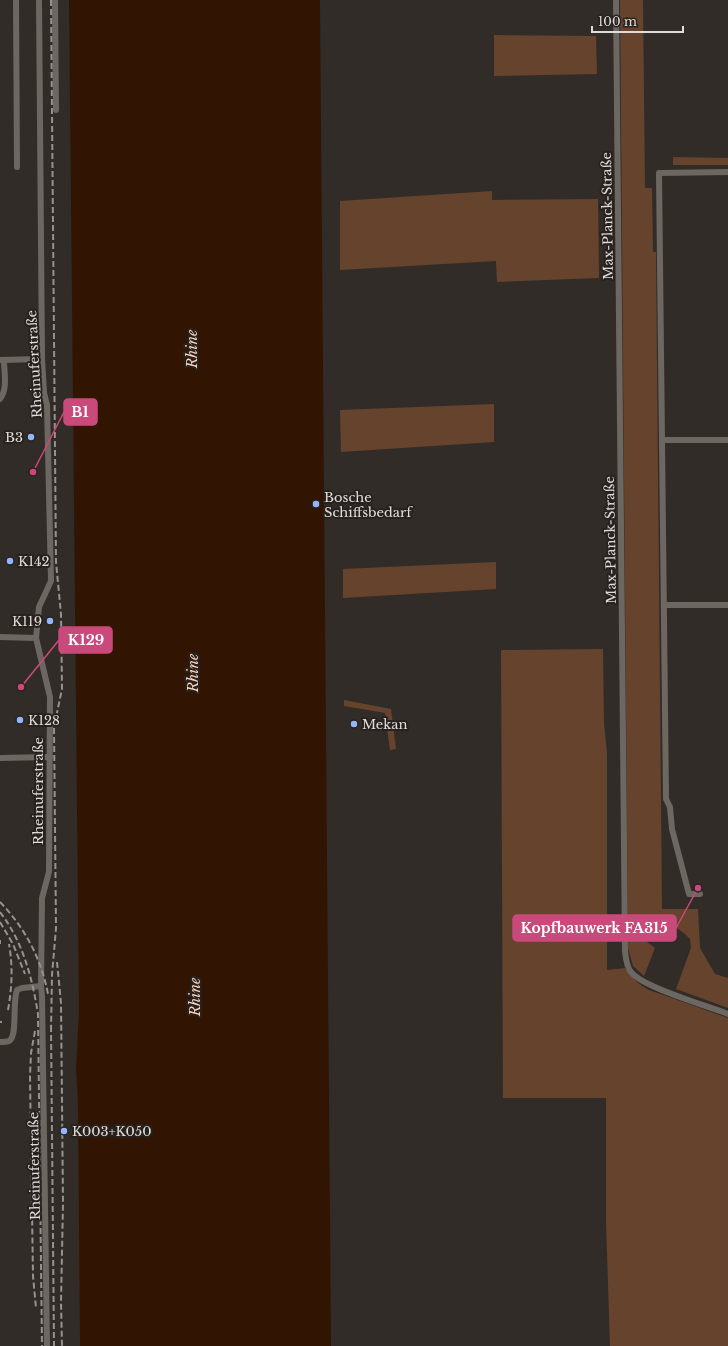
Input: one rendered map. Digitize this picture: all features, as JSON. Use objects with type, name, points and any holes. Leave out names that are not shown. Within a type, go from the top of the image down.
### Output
[{"type":"street","points":[[16,0],[17,167]]},
{"type":"street","name":"Rheinuferstraße","points":[[39,0],[42,359],[44,393],[47,405],[51,581],[39,607],[36,638],[50,697],[49,872],[42,898],[41,986],[47,1346]]},
{"type":"street","points":[[55,0],[56,110]]},
{"type":"street","name":"Max-Planck-Straße","points":[[616,0],[625,951],[628,967],[631,972],[644,982],[728,1014]]},
{"type":"street","points":[[700,894],[689,894],[672,830],[670,807],[666,799],[659,173],[728,172]]},
{"type":"street","points":[[0,399],[4,392],[2,360],[42,359]]},
{"type":"street","points":[[663,440],[728,440]]},
{"type":"street","points":[[665,606],[728,605]]},
{"type":"street","points":[[0,637],[36,638]]},
{"type":"street","points":[[0,758],[50,757]]},
{"type":"street","points":[[0,1042],[9,1042],[13,1038],[15,1032],[14,1003],[17,990],[41,986]]},
{"type":"shaded area","points":[[620,0],[643,0],[645,188],[652,188],[653,252],[656,252],[662,909],[698,909],[700,948],[715,974],[728,978],[728,1008],[676,989],[691,948],[690,939],[678,929],[654,921],[647,942],[655,948],[644,976],[633,966],[628,948]]},
{"type":"shaded area","points":[[494,35],[596,36],[597,74],[494,76]]},
{"type":"shaded area","points":[[673,157],[728,158],[728,165],[673,165]]},
{"type":"shaded area","points":[[492,191],[492,200],[598,199],[599,278],[497,282],[496,261],[340,270],[340,201]]},
{"type":"shaded area","points":[[494,404],[494,442],[341,452],[340,410]]},
{"type":"shaded area","points":[[496,562],[496,589],[343,598],[343,569]]},
{"type":"shaded area","points":[[603,649],[604,724],[607,753],[607,970],[625,968],[630,975],[649,990],[728,1018],[728,1346],[610,1346],[606,1221],[606,1098],[503,1098],[501,650]]},
{"type":"shaded area","points":[[344,700],[391,709],[396,749],[390,750],[385,713],[344,706]]},
{"type":"water","name":"Rhine","points":[[69,0],[320,0],[331,1346],[80,1346],[78,1103],[76,1068],[79,1011]]},
{"type":"railway","points":[[51,0],[56,562],[61,614],[62,689],[54,727],[56,928],[52,975],[51,1031]]},
{"type":"railway","points":[[0,902],[17,922],[31,944],[41,968],[48,994]]},
{"type":"railway","points":[[0,912],[8,923],[21,948],[33,987],[38,1014],[42,1346]]},
{"type":"railway","points":[[0,922],[13,944],[25,974]]},
{"type":"railway","points":[[8,1010],[12,977],[9,944]]},
{"type":"railway","points":[[57,962],[61,1003],[63,1203],[61,1302],[62,1346]]},
{"type":"railway","points":[[51,1026],[54,1346]]},
{"type":"railway","points":[[35,1031],[31,1053],[30,1076],[33,1276],[36,1308]]},
{"type":"place","name":"B3","points":[[31,437]]},
{"type":"place","name":"B1","points":[[33,472]]},
{"type":"place","name":"Bosche Schiffsbedarf","points":[[316,504]]},
{"type":"place","name":"K142","points":[[10,561]]},
{"type":"place","name":"K119","points":[[50,621]]},
{"type":"place","name":"K129","points":[[21,687]]},
{"type":"place","name":"K128","points":[[20,720]]},
{"type":"place","name":"Mekan","points":[[354,724]]},
{"type":"place","name":"Kopfbauwerk FA315","points":[[698,888]]},
{"type":"place","name":"K003+K050","points":[[64,1131]]}]
